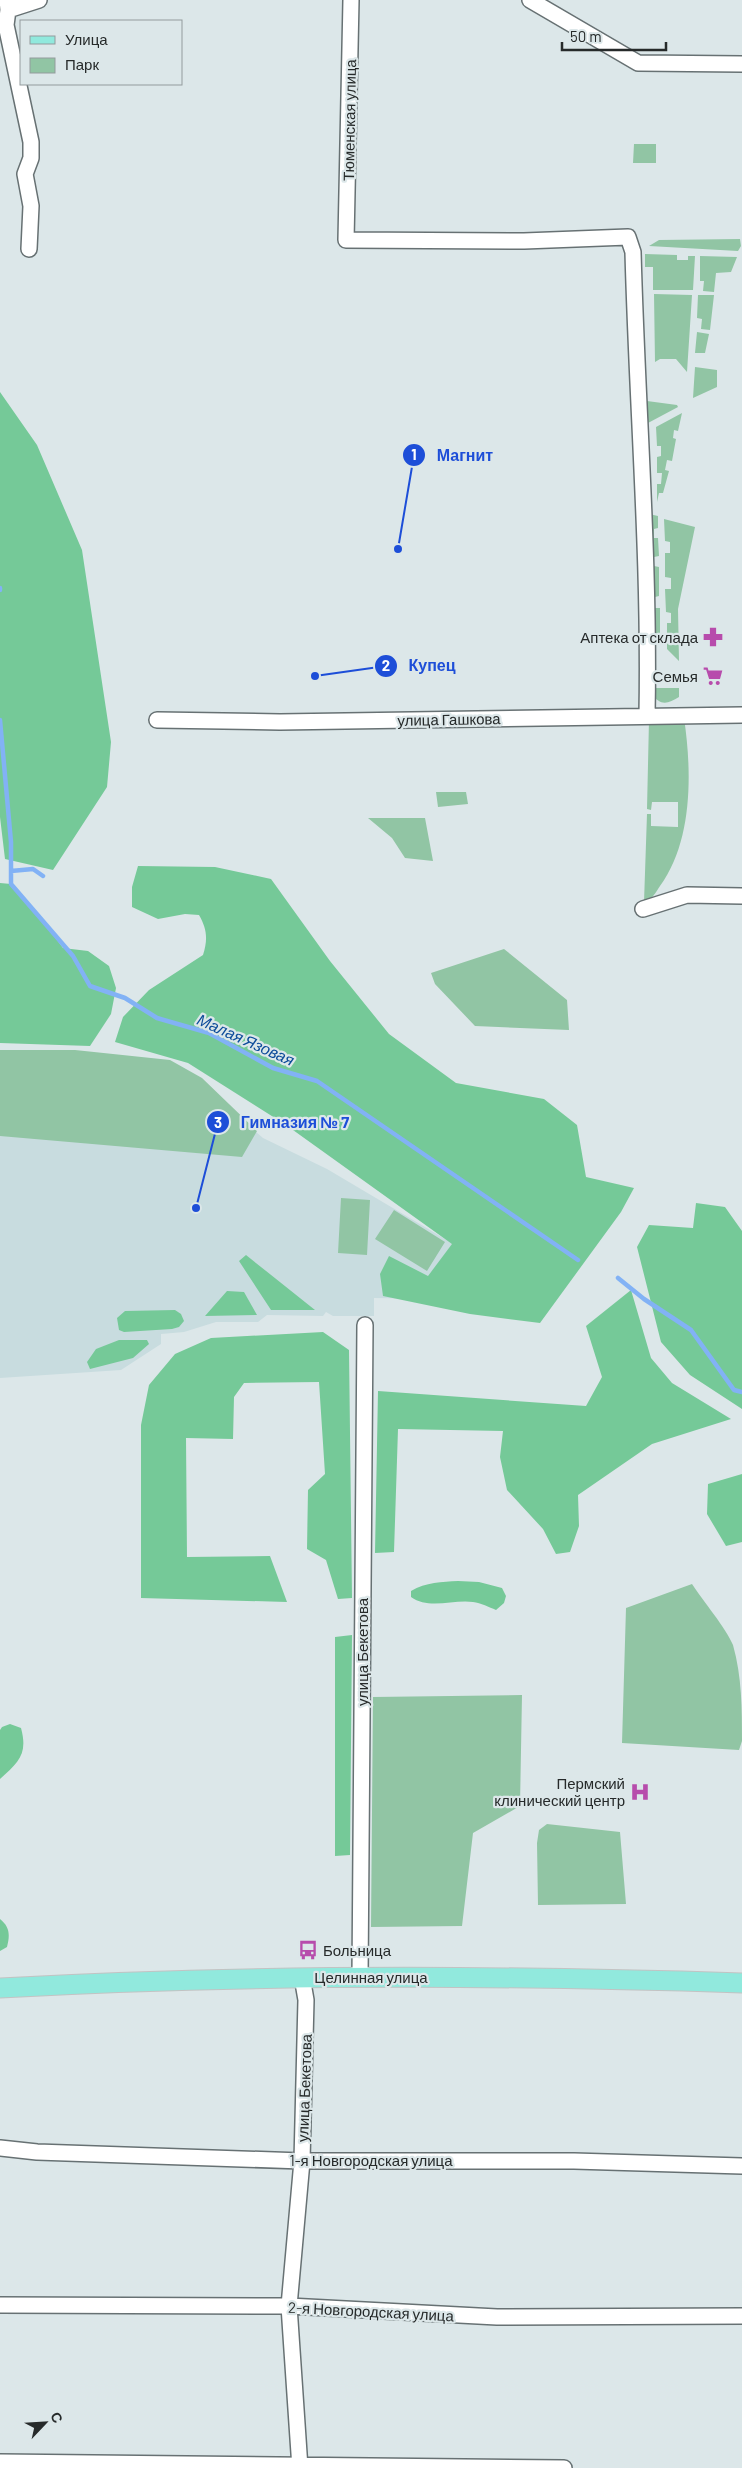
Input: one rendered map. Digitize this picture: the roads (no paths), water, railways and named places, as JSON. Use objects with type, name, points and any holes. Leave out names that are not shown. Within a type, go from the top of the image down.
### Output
[{"type":"main road","name":"Целинная улица","points":[[0,1988],[99,1982],[302,1977],[535,1977],[742,1983]]},
{"type":"street","points":[[29,249],[31,206],[25,174],[31,158],[31,142],[6,25],[8,5],[39,0]]},
{"type":"street","name":"Тюменская улица","points":[[351,0],[346,240],[524,242],[628,237],[633,252],[639,374],[644,504],[647,715]]},
{"type":"street","points":[[530,0],[638,63],[742,64]]},
{"type":"street","name":"улица Гашкова","points":[[157,720],[280,722],[742,715]]},
{"type":"street","points":[[643,909],[687,895],[742,896]]},
{"type":"street","name":"улица Бекетова","points":[[360,1978],[365,1325]]},
{"type":"street","name":"улица Бекетова","points":[[299,2467],[289,2306],[302,2161],[306,2000],[302,1977]]},
{"type":"street","name":"1-я Новгородская улица","points":[[0,2148],[37,2152],[302,2161],[574,2161],[742,2166]]},
{"type":"street","name":"2-я Новгородская улица","points":[[0,2305],[289,2306],[497,2317],[742,2316]]},
{"type":"street","points":[[0,2462],[299,2467],[564,2468]]},
{"type":"waterway","name":"Малая Язовая","points":[[0,720],[11,842],[11,884],[73,956],[90,986],[125,998],[157,1018],[209,1033],[273,1068],[317,1081],[578,1260]]},
{"type":"waterway","name":"Малая Язовая","points":[[11,871],[33,869],[43,876]]},
{"type":"waterway","points":[[618,1278],[644,1299],[691,1330],[734,1390],[742,1392]]},
{"type":"place","name":"Магнит","points":[[398,549]]},
{"type":"place","name":"Аптека от склада","points":[[713,637]]},
{"type":"place","name":"Купец","points":[[315,676]]},
{"type":"place","name":"Семья","points":[[713,676]]},
{"type":"place","name":"Гимназия № 7","points":[[196,1208]]},
{"type":"place","name":"Пермский клинический центр","points":[[640,1792]]},
{"type":"place","name":"Больница","points":[[308,1950]]}]
